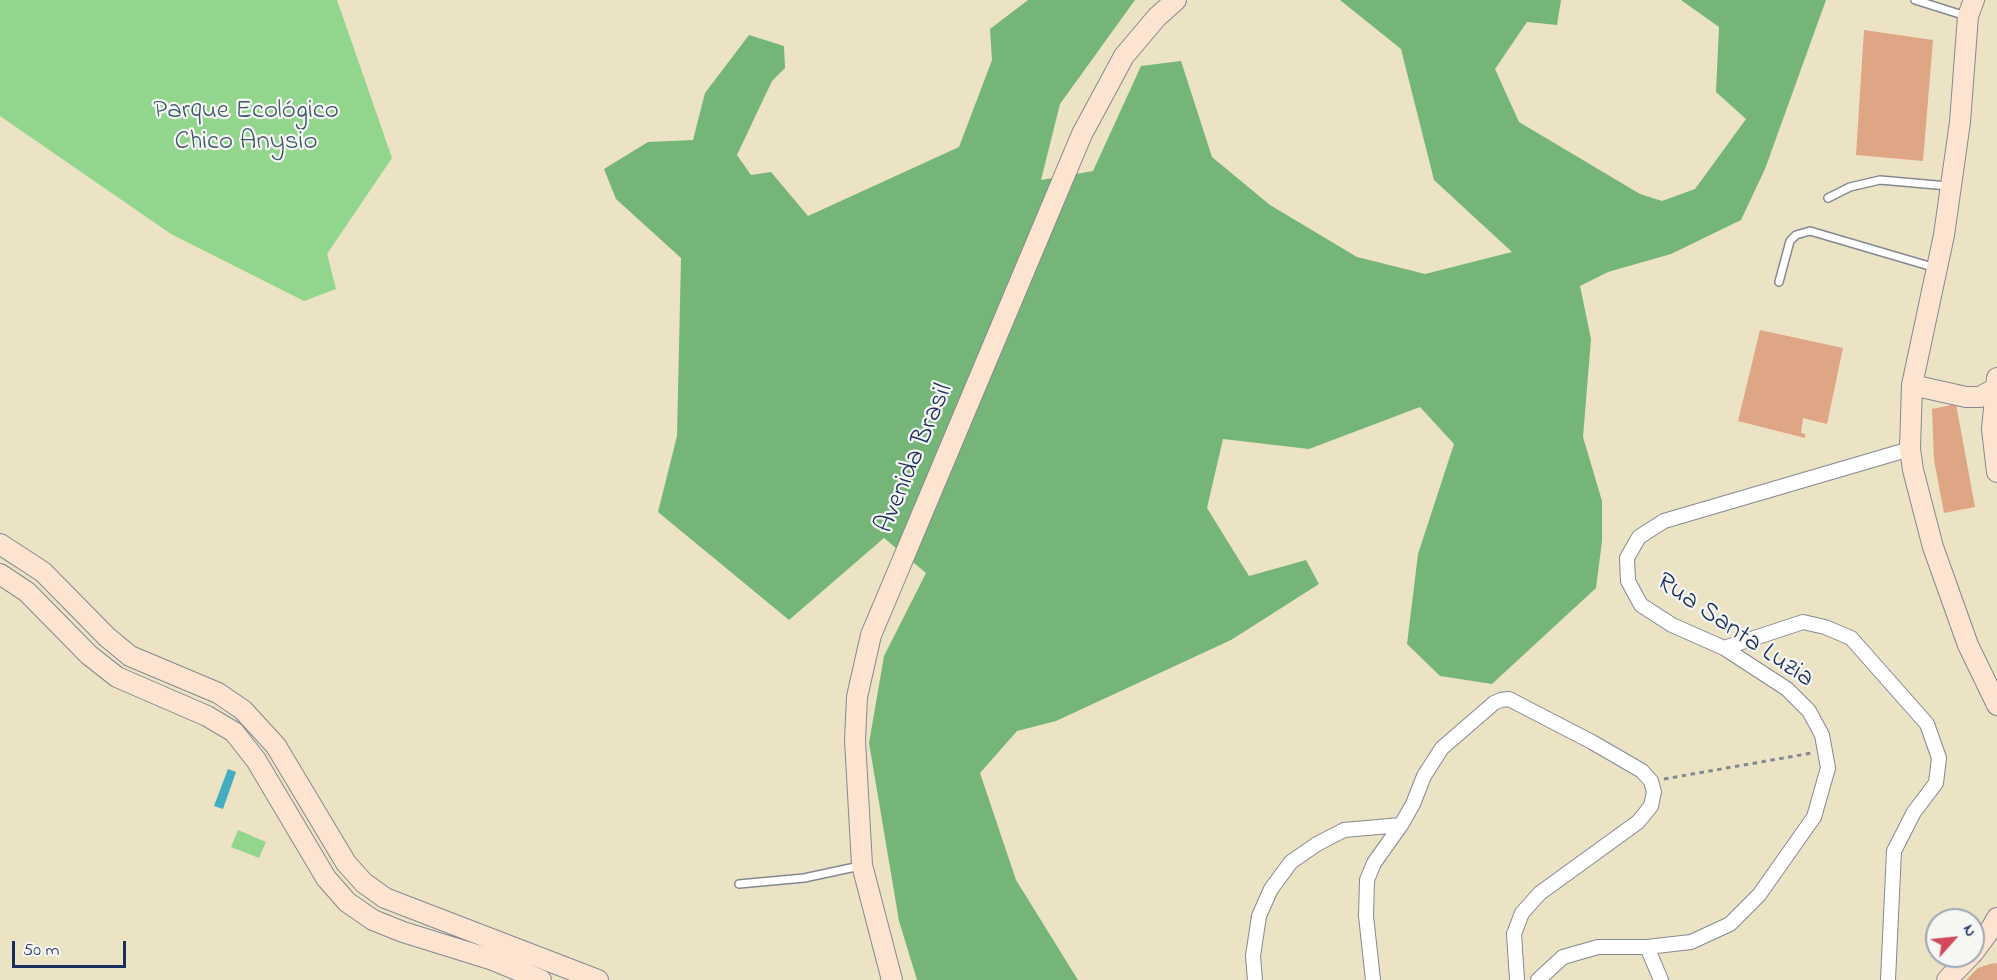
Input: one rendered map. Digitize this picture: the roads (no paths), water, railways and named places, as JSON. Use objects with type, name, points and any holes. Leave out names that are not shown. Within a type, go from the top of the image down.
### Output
[{"type":"street","name":"Avenida Brasil","points":[[891,980],[862,865],[855,740],[856,707],[871,635],[1082,134],[1124,56],[1157,17],[1176,0]]},
{"type":"street","points":[[1971,8],[1960,122],[1944,235],[1912,386],[1910,449],[1933,547],[1968,645],[1997,705]]},
{"type":"street","points":[[1912,386],[1966,397],[1980,397],[1996,383]]},
{"type":"street","points":[[1996,383],[1992,429],[1997,472]]},
{"type":"street","points":[[1966,397],[1981,409],[1992,429]]},
{"type":"street","name":"Rua Santa Luzia","points":[[1538,980],[1563,957],[1598,947],[1647,947],[1692,942],[1730,924],[1760,895],[1814,817],[1828,768],[1822,735],[1809,711],[1787,689],[1724,648],[1672,625],[1641,605],[1628,581],[1627,558],[1639,537],[1664,521],[1910,449]]},
{"type":"street","points":[[0,544],[43,573],[107,637],[130,656],[218,693],[243,710],[276,746],[346,863],[364,883],[385,898],[598,980]]},
{"type":"street","points":[[0,574],[27,592],[89,655],[117,677],[207,716],[234,732],[256,760],[326,878],[347,902],[373,920],[403,932],[493,960],[541,980]]},
{"type":"street","points":[[1724,648],[1803,622],[1826,627],[1851,638],[1927,724],[1939,758],[1936,783],[1914,812],[1894,851],[1888,980]]},
{"type":"street","points":[[1373,980],[1366,916],[1367,880],[1374,863],[1401,825],[1413,804],[1424,776],[1442,748],[1494,703],[1501,699],[1509,699],[1642,771],[1651,781],[1654,792],[1652,806],[1638,822],[1540,893],[1522,913],[1514,934],[1517,980]]},
{"type":"street","points":[[1255,980],[1253,956],[1259,916],[1271,889],[1292,862],[1317,844],[1344,830],[1401,825]]},
{"type":"street","points":[[1985,938],[1997,918]]},
{"type":"street","points":[[493,960],[500,942]]},
{"type":"street","points":[[1647,947],[1661,980]]},
{"type":"street","points":[[1947,980],[1959,968]]},
{"type":"lane","points":[[1915,0],[1971,8]]},
{"type":"lane","points":[[1828,198],[1850,187],[1880,180],[1951,186]]},
{"type":"lane","points":[[1779,282],[1790,241],[1796,235],[1810,231],[1936,268]]},
{"type":"lane","points":[[739,884],[804,878],[862,865]]},
{"type":"water","points":[[228,769],[236,772],[223,809],[214,806]]},
{"type":"park label","name":"Parque Ecológico Chico Anysio","points":[[246,128]]}]
